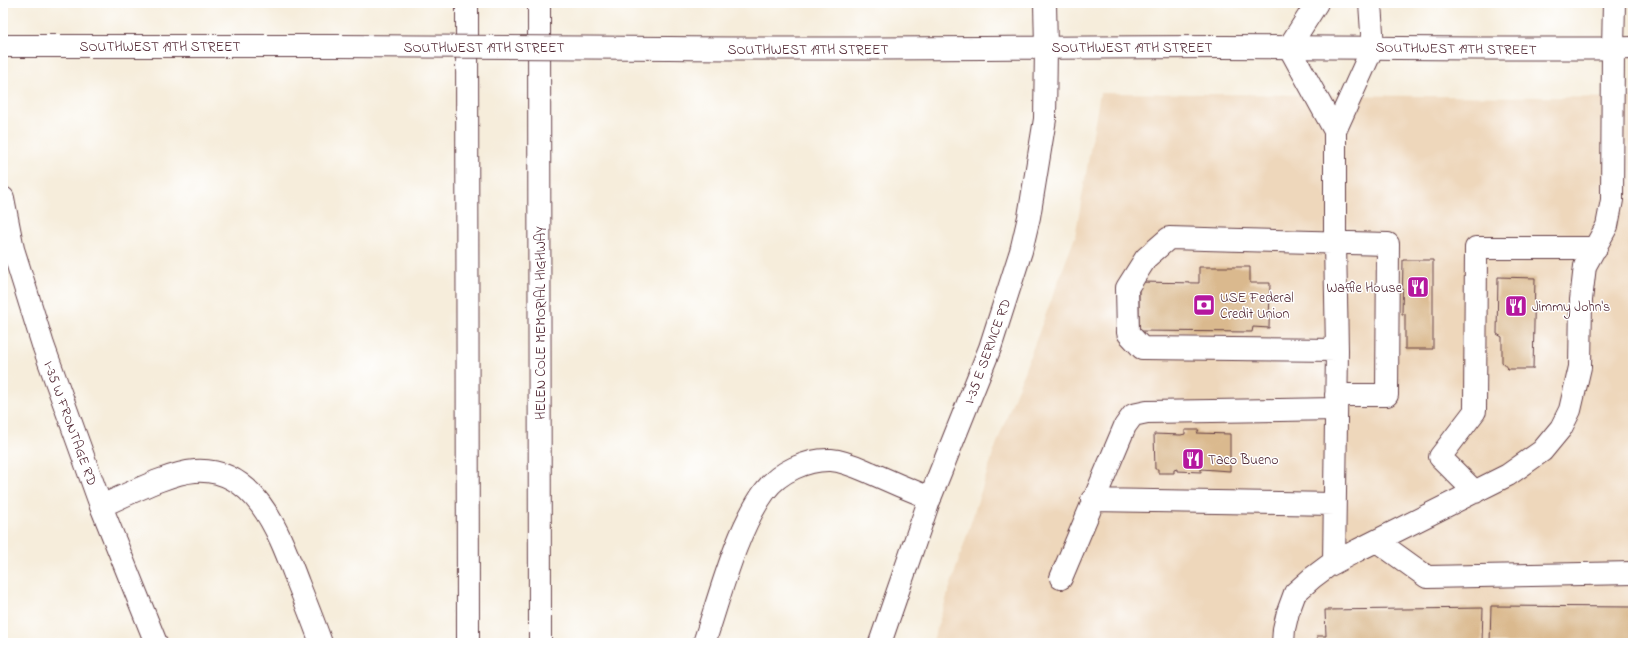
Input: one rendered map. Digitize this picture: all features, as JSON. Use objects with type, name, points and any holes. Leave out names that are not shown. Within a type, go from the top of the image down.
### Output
[{"type":"main road","points":[[467,3],[468,643]]},
{"type":"main road","name":"HELEN COLE MEMORIAL HIGHWAY","points":[[540,3],[540,643]]},
{"type":"main road","name":"I-35 E SERVICE RD","points":[[887,637],[930,498],[990,348],[1022,251],[1031,209],[1045,119],[1045,3]]},
{"type":"main road","points":[[1317,3],[1289,47],[1335,131]]},
{"type":"main road","points":[[1334,563],[1337,350],[1334,242],[1335,131],[1373,47],[1370,3]]},
{"type":"main road","points":[[1283,643],[1287,617],[1295,593],[1312,578],[1334,563],[1508,475],[1542,451],[1561,428],[1570,410],[1580,368],[1581,300],[1584,266],[1596,248],[1607,226],[1612,200],[1623,48],[1614,3]]},
{"type":"main road","name":"SOUTHWEST 19TH STREET","points":[[3,46],[334,46],[820,49],[1373,47],[1536,50],[1623,48]]},
{"type":"main road","name":"I-35 W FRONTAGE RD","points":[[3,198],[13,249],[43,345],[101,506],[156,643]]},
{"type":"main road","points":[[1061,578],[1092,500],[1125,426],[1133,415],[1147,412],[1336,402],[1387,395],[1388,244],[1169,238],[1146,258],[1127,288],[1128,333],[1142,348],[1337,350]]},
{"type":"main road","points":[[1475,492],[1440,458],[1475,411],[1476,248],[1596,248]]},
{"type":"main road","points":[[704,643],[738,542],[765,491],[779,477],[796,467],[814,461],[832,460],[850,465],[930,498]]},
{"type":"main road","points":[[101,506],[173,475],[195,471],[218,472],[236,481],[255,498],[274,524],[321,643]]},
{"type":"main road","points":[[1092,500],[1334,504]]},
{"type":"main road","points":[[1377,541],[1427,577],[1633,573]]},
{"type":"shaded area","points":[[1100,93],[1633,98],[1633,643],[932,643],[994,451],[1075,237]]},
{"type":"building","name":"Waffle House","points":[[1403,260],[1433,260],[1433,349],[1405,349],[1405,314],[1402,314]]},
{"type":"building","name":"USE Federal Credit Union","points":[[1199,267],[1250,267],[1250,283],[1270,283],[1269,328],[1253,327],[1252,332],[1139,331],[1139,282],[1199,283]]},
{"type":"building","name":"Jimmy John's","points":[[1498,277],[1535,278],[1533,369],[1508,369],[1502,362],[1502,337],[1497,334]]},
{"type":"building","name":"Taco Bueno","points":[[1185,430],[1199,430],[1197,433],[1230,434],[1230,471],[1201,469],[1201,472],[1177,471],[1177,469],[1174,470],[1174,473],[1158,473],[1158,469],[1155,469],[1154,434],[1181,435],[1185,434]]},
{"type":"building","points":[[1491,606],[1633,607],[1633,643],[1490,643]]},
{"type":"building","points":[[1483,608],[1482,643],[1317,643],[1317,636],[1326,636],[1325,610]]},
{"type":"place","name":"Waffle House","points":[[1418,287]]},
{"type":"place","name":"USE Federal Credit Union","points":[[1204,305]]},
{"type":"place","name":"Jimmy John's","points":[[1516,306]]},
{"type":"place","name":"Taco Bueno","points":[[1193,459]]}]
